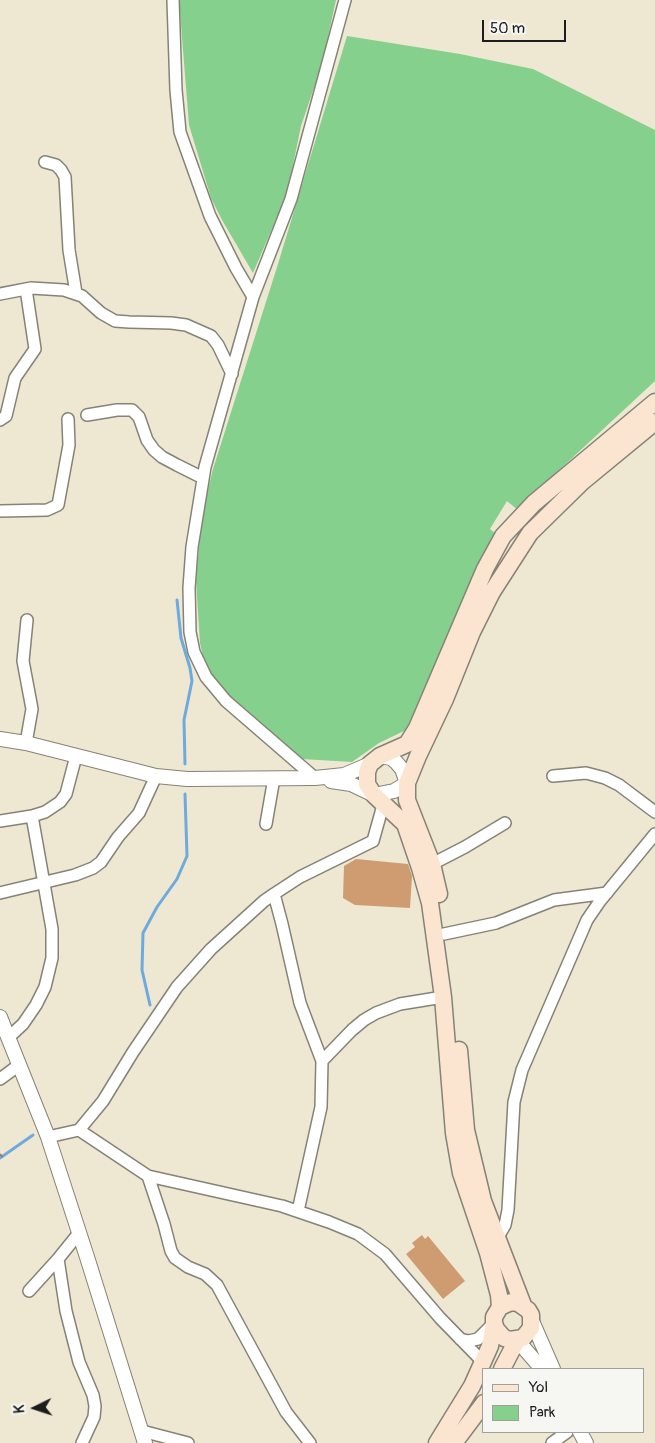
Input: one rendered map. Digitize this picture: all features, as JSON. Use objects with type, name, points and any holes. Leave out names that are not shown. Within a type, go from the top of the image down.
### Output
[{"type":"main road","points":[[500,1307],[497,1280],[460,1165],[454,1133],[443,997],[430,903],[405,824],[367,784],[367,772],[375,760],[407,744],[417,728],[486,568],[503,536],[534,503],[655,402]]},
{"type":"main road","points":[[503,1368],[517,1340],[528,1333],[532,1321],[531,1315],[523,1305],[483,1201],[466,1130],[453,995],[439,895],[432,864],[407,800],[408,784],[418,756],[445,699],[472,632],[492,592],[530,533],[582,482],[655,422]]},
{"type":"main road","points":[[436,1443],[457,1413],[483,1362],[490,1346],[494,1317],[500,1307],[512,1302],[523,1305]]},
{"type":"main road","points":[[494,1324],[499,1335],[504,1338],[517,1340]]},
{"type":"main road","points":[[454,1443],[482,1406]]},
{"type":"street","points":[[173,0],[176,90],[180,132],[210,216],[253,297]]},
{"type":"street","points":[[0,739],[26,743],[156,776],[187,779],[315,778],[344,775],[375,760],[391,758],[402,769],[408,784],[381,797],[351,784],[315,778],[226,701],[206,677],[194,652],[190,632],[189,588],[192,547],[204,466],[253,297],[291,199],[346,0]]},
{"type":"street","points":[[46,162],[56,165],[65,177],[69,250],[76,293]]},
{"type":"street","points":[[0,294],[26,289],[46,288],[76,293],[107,317],[116,320],[186,325],[211,336],[218,345],[232,374]]},
{"type":"street","points":[[0,420],[6,416],[15,378],[35,349],[26,289]]},
{"type":"street","points":[[87,415],[116,410],[132,410],[139,417],[154,450],[177,466],[203,478]]},
{"type":"street","points":[[0,511],[46,510],[58,505],[69,445],[68,419]]},
{"type":"street","points":[[26,743],[32,709],[23,661],[27,620]]},
{"type":"street","points":[[0,821],[32,816],[52,808],[64,799],[76,756]]},
{"type":"street","points":[[553,776],[586,773],[605,778],[619,785],[655,812]]},
{"type":"street","points":[[0,893],[84,872],[101,862],[138,813],[156,776]]},
{"type":"street","points":[[266,824],[274,778]]},
{"type":"street","points":[[48,1137],[79,1130],[103,1101],[133,1052],[177,987],[211,948],[274,894],[300,877],[373,841],[381,797]]},
{"type":"street","points":[[9,1037],[23,1024],[36,1005],[44,987],[52,958],[52,928],[32,816]]},
{"type":"street","points":[[432,864],[465,847],[505,822]]},
{"type":"street","points":[[498,1237],[505,1225],[508,1210],[514,1102],[522,1070],[588,920],[606,892],[655,834]]},
{"type":"street","points":[[444,934],[496,923],[554,900],[606,892]]},
{"type":"street","points":[[274,894],[300,1003],[322,1061],[321,1107],[298,1212]]},
{"type":"street","points":[[322,1061],[364,1020],[409,1002],[443,997]]},
{"type":"street","points":[[0,1017],[48,1137],[144,1437],[188,1443]]},
{"type":"street","points":[[0,1079],[18,1065]]},
{"type":"street","points":[[79,1130],[148,1176],[282,1206],[358,1234],[385,1254],[460,1339],[483,1362]]},
{"type":"street","points":[[148,1176],[171,1251],[175,1258],[188,1267],[205,1274],[217,1285],[286,1412],[310,1443]]},
{"type":"street","points":[[29,1290],[79,1233]]},
{"type":"street","points":[[58,1259],[68,1321],[79,1362],[93,1395],[95,1406],[94,1417],[82,1443]]},
{"type":"street","points":[[532,1321],[553,1368]]},
{"type":"street","points":[[460,1339],[468,1341],[478,1339],[494,1324]]},
{"type":"street","points":[[517,1340],[541,1368]]},
{"type":"street","points":[[552,1443],[566,1433]]},
{"type":"path","points":[[0,1154],[4,1160]]},
{"type":"green space","points":[[179,0],[336,0],[322,64],[301,126],[287,194],[253,273],[211,198],[189,125]]},
{"type":"green space","points":[[347,36],[460,54],[533,69],[655,130],[655,381],[556,473],[519,511],[507,501],[490,529],[503,540],[461,604],[406,730],[379,743],[352,762],[302,759],[230,699],[205,666],[200,643],[196,581],[202,514],[213,469]]},
{"type":"building","points":[[356,859],[408,864],[412,876],[410,908],[355,905],[343,898],[344,866]]},
{"type":"building","points":[[422,1235],[425,1239],[428,1236],[465,1281],[443,1299],[406,1254],[415,1247],[412,1243]]},
{"type":"waterway","points":[[177,600],[181,638],[192,681],[184,720],[185,764]]},
{"type":"waterway","points":[[150,1005],[142,970],[143,933],[157,907],[177,879],[187,856],[185,794]]},
{"type":"waterway","points":[[0,1158],[33,1135]]}]
